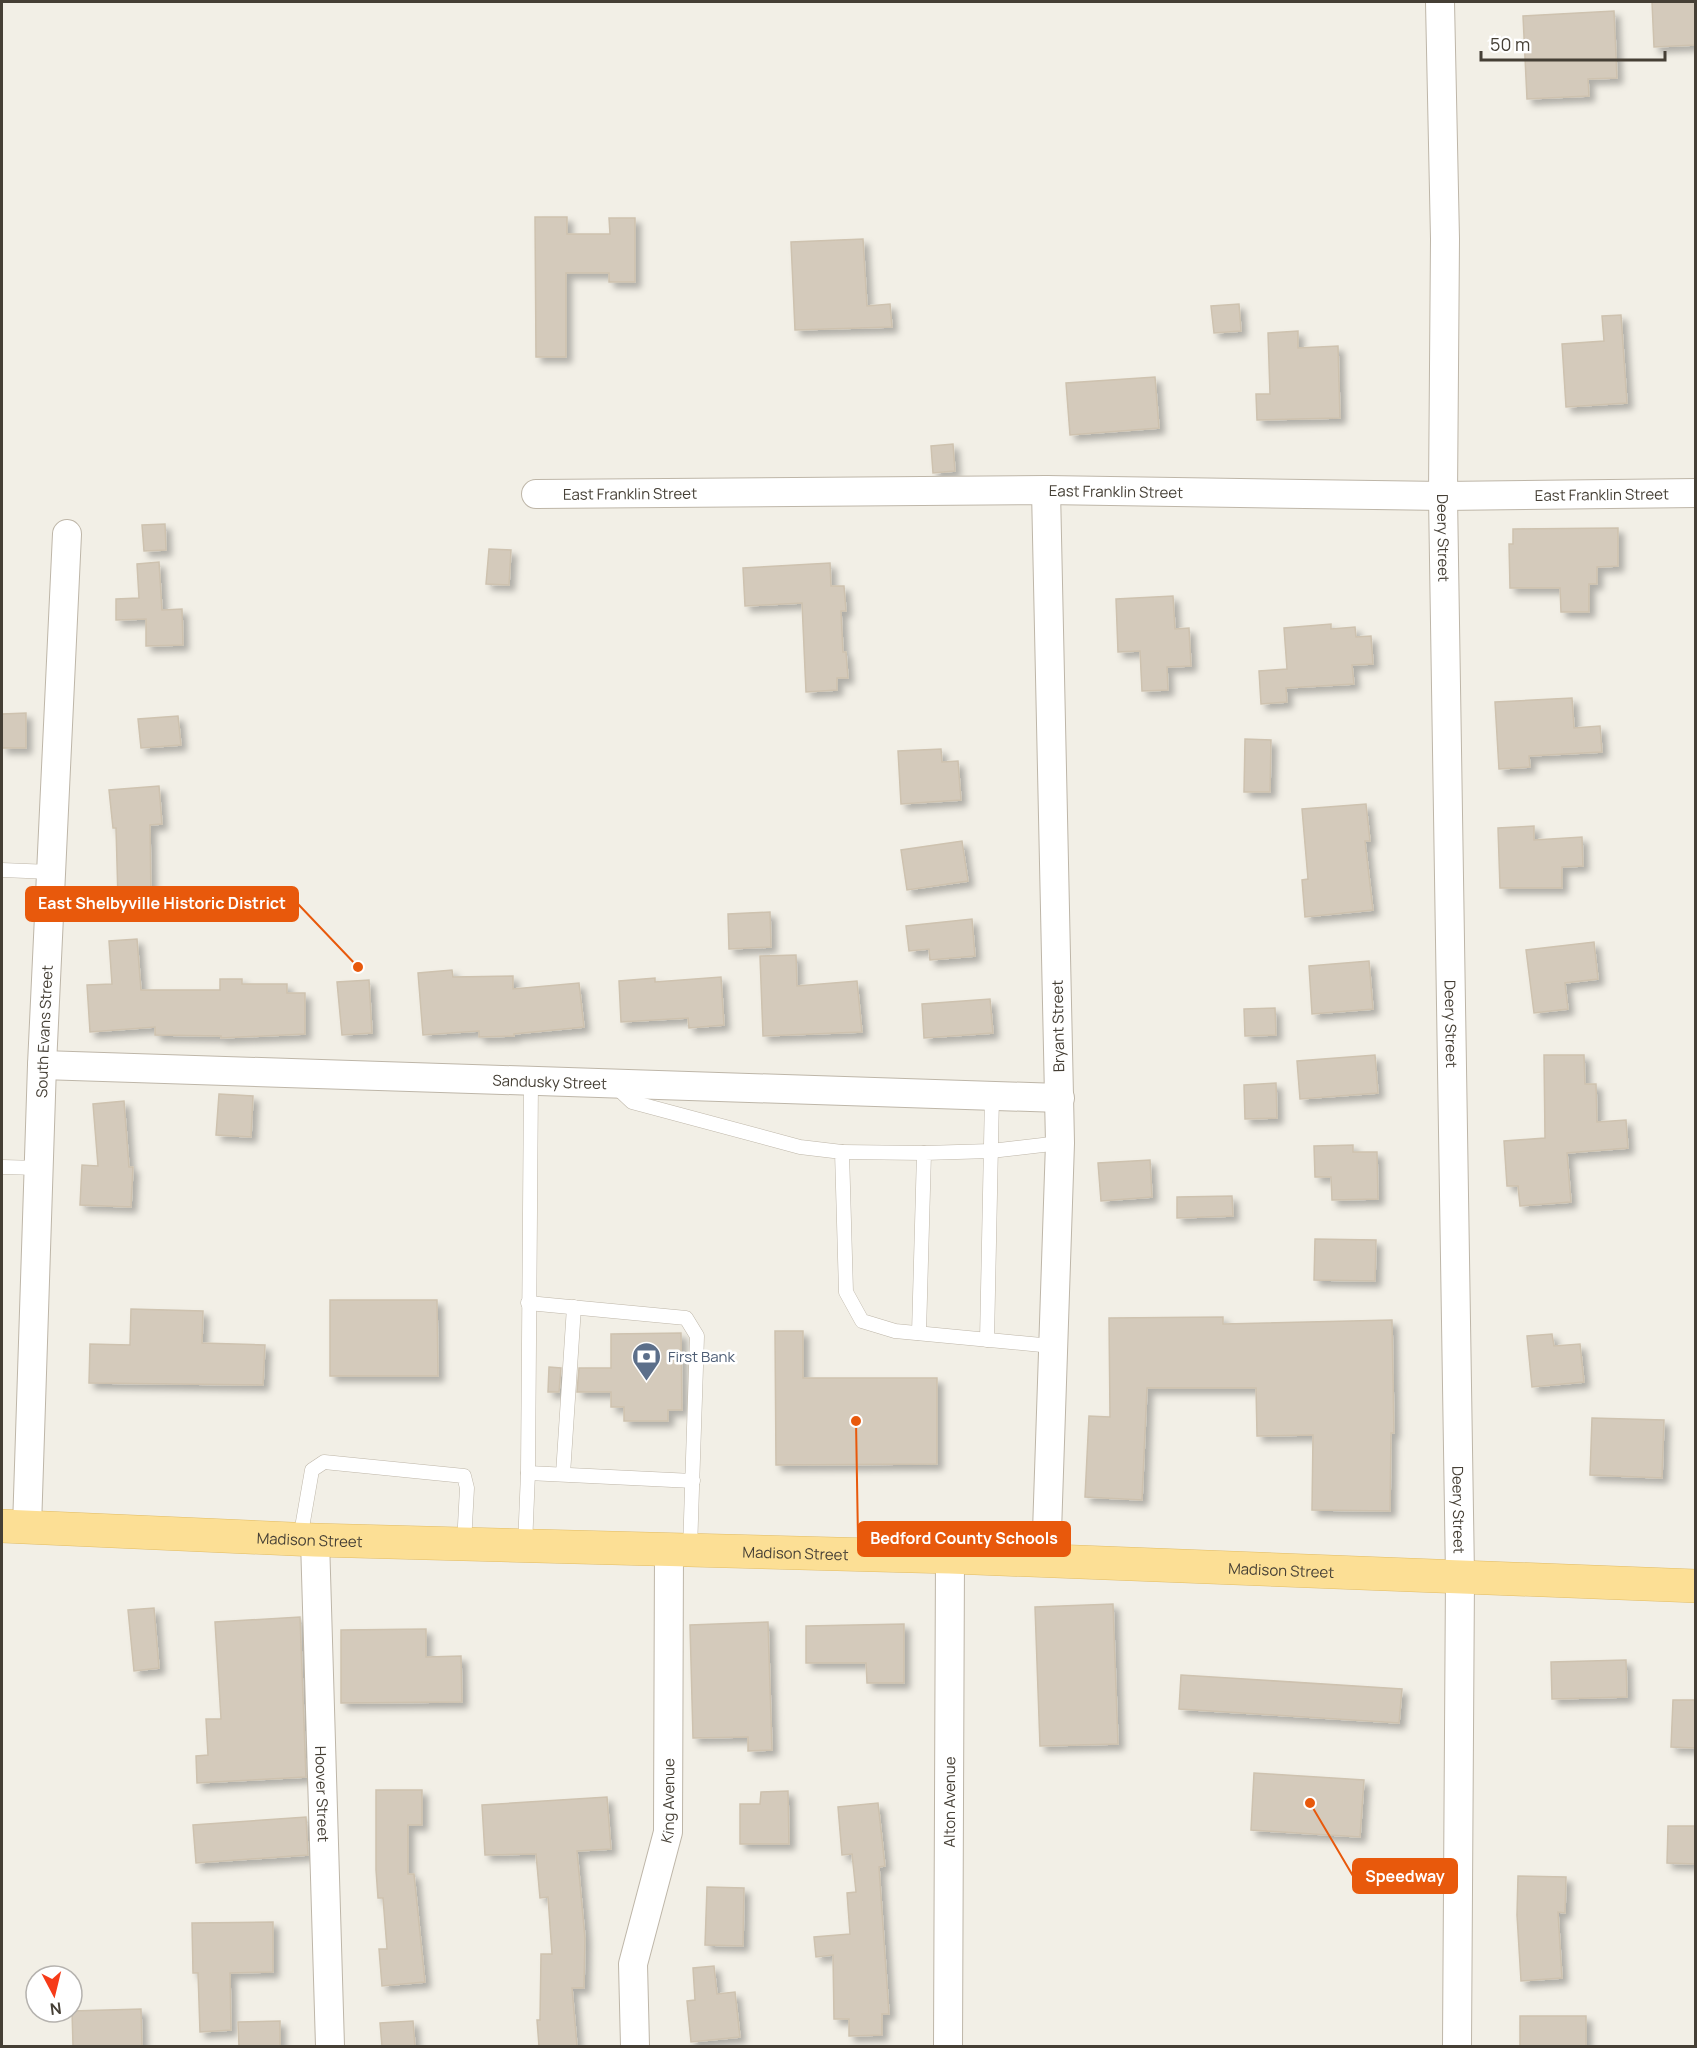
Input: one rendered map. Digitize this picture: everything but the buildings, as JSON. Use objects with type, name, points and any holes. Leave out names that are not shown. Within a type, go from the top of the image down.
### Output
[{"type":"main road","name":"Madison Street","points":[[14,1527],[307,1540],[950,1557],[1695,1586]]},
{"type":"street","name":"Deery Street","points":[[1440,2],[1445,238],[1443,496],[1460,1576],[1457,2046]]},
{"type":"street","name":"East Franklin Street","points":[[536,494],[1046,490],[1443,496],[1695,493]]},
{"type":"street","name":"Bryant Street","points":[[1046,490],[1060,1098],[1046,1562]]},
{"type":"street","name":"South Evans Street","points":[[14,1527],[39,1168],[67,534]]},
{"type":"street","name":"Sandusky Street","points":[[42,1065],[1060,1098]]},
{"type":"street","name":"Hoover Street","points":[[307,1540],[330,2046]]},
{"type":"street","name":"King Avenue","points":[[635,2046],[633,1964],[668,1832],[680,1550]]},
{"type":"street","name":"Alton Avenue","points":[[948,2046],[950,1557]]},
{"type":"lane","points":[[2,870],[51,872]]},
{"type":"lane","points":[[525,1546],[528,1473],[531,1081]]},
{"type":"lane","points":[[613,1084],[632,1102],[800,1147],[842,1152],[924,1153],[991,1151],[1060,1143]]},
{"type":"lane","points":[[987,1340],[992,1096]]},
{"type":"lane","points":[[842,1152],[846,1293],[862,1321],[895,1331],[1052,1346]]},
{"type":"lane","points":[[919,1333],[924,1153]]},
{"type":"lane","points":[[2,1167],[39,1168]]},
{"type":"lane","points":[[528,1303],[686,1318],[697,1336],[693,1481],[680,1550]]},
{"type":"lane","points":[[563,1474],[574,1307]]},
{"type":"lane","points":[[307,1540],[312,1470],[324,1462],[464,1476],[467,1488],[464,1545]]},
{"type":"lane","points":[[528,1473],[693,1481]]},
{"type":"place","name":"East Shelbyville Historic District","points":[[358,967]]},
{"type":"place","name":"First Bank","points":[[647,1382]]},
{"type":"place","name":"Bedford County Schools","points":[[856,1421]]},
{"type":"place","name":"Speedway","points":[[1310,1803]]}]
